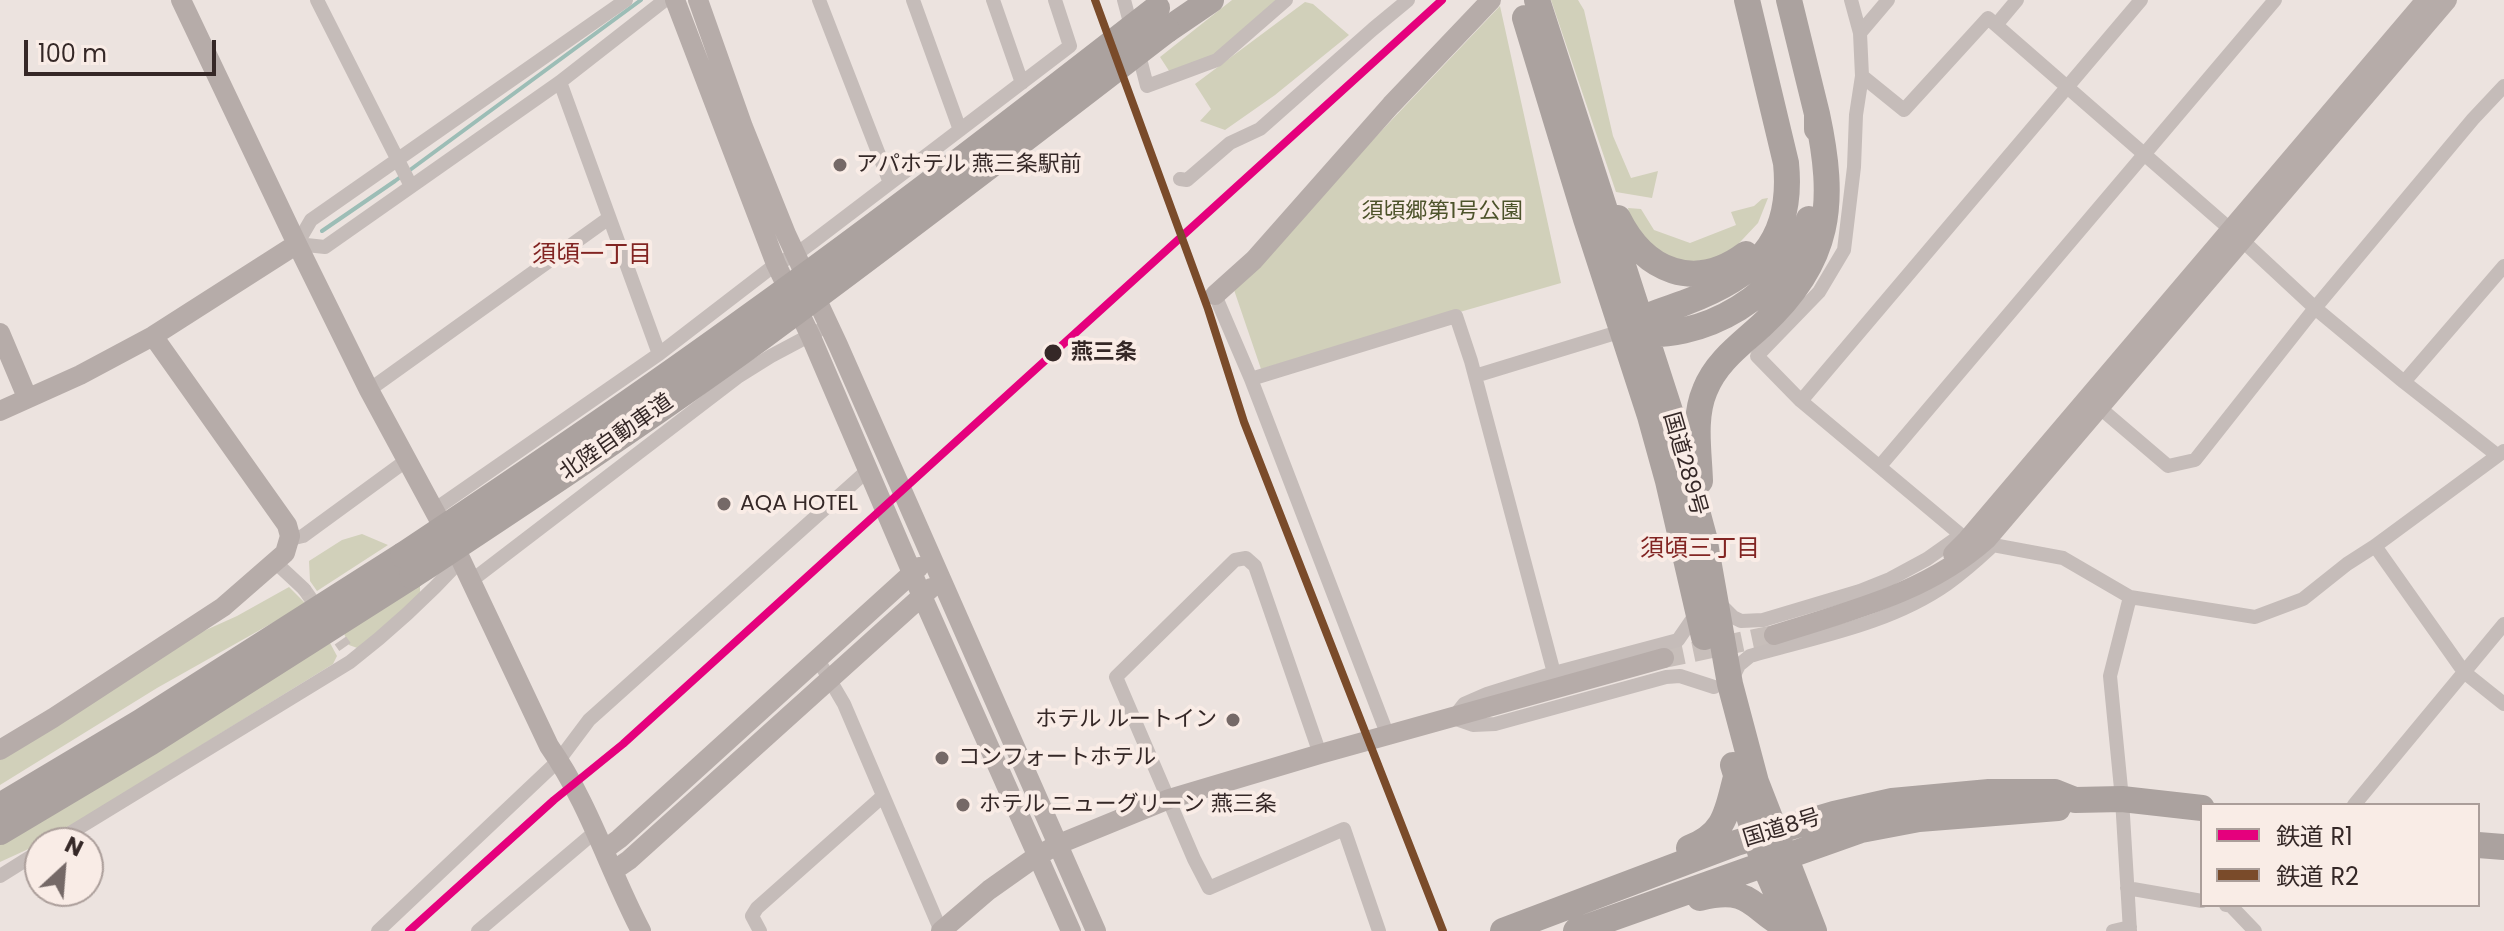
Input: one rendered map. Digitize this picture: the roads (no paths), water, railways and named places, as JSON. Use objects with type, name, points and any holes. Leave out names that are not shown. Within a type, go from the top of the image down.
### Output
[{"type":"highway","name":"北陸自動車道","points":[[0,832],[151,742],[408,566],[1164,12],[1204,0]]},
{"type":"highway","points":[[1164,12],[1211,0]]},
{"type":"highway","name":"国道289号","points":[[1520,0],[1635,328],[1670,411],[1704,537],[1708,604],[1736,777],[1775,860],[1793,931]]},
{"type":"highway","name":"国道289号","points":[[1537,0],[1577,119],[1635,328],[1668,481],[1708,604]]},
{"type":"highway","points":[[1635,328],[1739,279],[1755,264],[1780,227],[1789,186],[1786,163],[1747,0]]},
{"type":"highway","points":[[1704,537],[1699,407],[1710,378],[1720,364],[1779,309],[1800,283],[1815,255],[1827,212],[1827,171],[1817,114],[1789,0]]},
{"type":"highway","points":[[1635,328],[1679,331],[1704,324],[1726,314],[1768,286],[1785,269],[1798,249],[1814,202],[1817,114]]},
{"type":"highway","points":[[1577,119],[1627,235],[1650,260],[1682,273],[1699,275],[1718,270],[1735,263],[1749,252],[1772,221],[1784,184],[1786,163]]},
{"type":"highway","name":"北陸自動車道","points":[[0,806],[408,566]]},
{"type":"highway","name":"国道289号","points":[[1722,686],[1756,782],[1765,834]]},
{"type":"highway","points":[[1625,886],[1649,864],[1702,843],[1715,833],[1727,813],[1736,777]]},
{"type":"highway","name":"国道8号","points":[[1503,931],[1765,834],[1834,814],[1914,798],[1989,792],[2055,792],[2075,800]]},
{"type":"highway","name":"国道8号","points":[[1576,931],[1880,826],[1965,814],[2057,808],[2075,800],[2122,799],[2200,808]]},
{"type":"highway","points":[[2480,845],[2504,847]]},
{"type":"highway","name":"国道289号","points":[[1775,860],[1814,931]]},
{"type":"highway","points":[[1685,892],[1699,898],[1715,894],[1737,895],[1752,900],[1776,923],[1793,931]]},
{"type":"street","points":[[181,0],[369,390],[461,560],[549,746],[596,831],[623,897],[641,931]]},
{"type":"street","points":[[317,0],[410,184]]},
{"type":"street","points":[[0,411],[80,375],[153,336],[297,244],[311,220],[398,163],[626,0]]},
{"type":"street","points":[[297,244],[325,247],[410,184],[560,82],[665,0]]},
{"type":"street","points":[[675,0],[776,264],[811,337],[1071,931]]},
{"type":"street","points":[[698,0],[753,154],[795,255],[829,324],[1096,931]]},
{"type":"street","points":[[819,0],[890,183]]},
{"type":"street","points":[[913,0],[960,130]]},
{"type":"street","points":[[993,0],[1022,83]]},
{"type":"street","points":[[434,510],[659,354],[776,264],[795,255],[1070,46],[1055,0]]},
{"type":"street","points":[[1124,0],[1147,86],[1217,60],[1286,0]]},
{"type":"street","points":[[1180,179],[1187,180],[1230,143],[1260,129],[1408,0]]},
{"type":"street","points":[[1388,736],[1251,379],[1215,295],[1254,260],[1391,105],[1491,0]]},
{"type":"street","points":[[1851,0],[1860,33],[1862,76],[1844,250],[1819,292],[1757,356],[1801,401],[1977,540],[2063,558],[2130,597],[2255,617],[2303,599],[2501,453],[2404,382],[2315,308],[2145,154],[1988,18],[1904,110],[1862,76]]},
{"type":"street","points":[[1860,33],[1888,0]]},
{"type":"street","points":[[1996,25],[2017,0]]},
{"type":"street","points":[[1801,401],[2141,0]]},
{"type":"street","points":[[1880,466],[2275,0]]},
{"type":"street","points":[[1453,718],[1473,725],[1495,724],[1666,677],[1680,676],[1722,686],[1743,660],[1893,613],[1947,584],[1977,540],[2236,235],[2426,0]]},
{"type":"street","points":[[2236,235],[2447,0]]},
{"type":"street","points":[[560,82],[659,354]]},
{"type":"street","points":[[2094,404],[2168,466],[2195,460],[2315,308],[2504,86]]},
{"type":"street","points":[[369,390],[609,218]]},
{"type":"street","points":[[2404,382],[2504,266]]},
{"type":"street","points":[[1251,379],[1456,316],[1475,376],[1554,673]]},
{"type":"street","points":[[471,581],[739,376],[829,324]]},
{"type":"street","points":[[1475,376],[1635,328]]},
{"type":"street","points":[[0,333],[27,397]]},
{"type":"street","points":[[0,750],[223,607],[285,553],[290,539],[287,525],[153,336]]},
{"type":"street","points":[[290,539],[303,536],[407,460]]},
{"type":"street","points":[[378,931],[559,760],[589,720],[868,470]]},
{"type":"street","points":[[1453,718],[1464,704],[1487,694],[1678,640],[1708,604],[1741,621],[1763,620],[1860,591],[1927,559],[1977,540]]},
{"type":"street","points":[[1774,635],[1883,601],[1977,540]]},
{"type":"street","points":[[2375,546],[2464,672],[2504,704]]},
{"type":"street","points":[[604,850],[930,557]]},
{"type":"street","points":[[1320,754],[1255,566],[1246,558],[1235,560],[1116,677],[1209,888],[1344,829],[1379,931]]},
{"type":"street","points":[[80,827],[350,662],[427,597],[461,560]]},
{"type":"street","points":[[275,562],[304,589]]},
{"type":"street","points":[[613,871],[629,860],[940,580]]},
{"type":"street","points":[[2113,931],[2130,929],[2110,676],[2130,597]]},
{"type":"street","points":[[2356,803],[2504,624]]},
{"type":"street","points":[[345,647],[350,662]]},
{"type":"street","points":[[817,658],[844,704],[941,931],[989,890],[1037,856],[1169,799],[1664,658]]},
{"type":"street","points":[[760,931],[752,916],[757,908],[883,796]]},
{"type":"street","points":[[478,931],[596,831]]},
{"type":"street","points":[[0,876],[24,861]]},
{"type":"street","points":[[2127,888],[2200,901]]},
{"type":"street","points":[[2232,907],[2255,931]]},
{"type":"waterway","points":[[322,231],[641,0]]},
{"type":"tunnel","points":[[304,589],[345,647]]},
{"type":"tunnel","points":[[1664,658],[1774,635]]},
{"type":"rail line","name":"R2","points":[[1095,0],[1208,309],[1244,422],[1443,931]]},
{"type":"rail line","name":"R1","points":[[409,931],[554,800],[623,744],[1442,0]]},
{"type":"place","name":"アパホテル 燕三条駅前","points":[[840,165]]},
{"type":"place","name":"燕三条","points":[[1053,353]]},
{"type":"place","name":"AQA HOTEL","points":[[724,504]]},
{"type":"place","name":"ホテル ルートイン","points":[[1233,720]]},
{"type":"place","name":"コンフォートホテル","points":[[942,758]]},
{"type":"place","name":"ホテル ニューグリーン 燕三条","points":[[963,805]]},
{"type":"district","name":"須頃一丁目","points":[[592,256]]},
{"type":"district","name":"須頃三丁目","points":[[1700,550]]},
{"type":"park label","name":"須頃郷第1号公園","points":[[1442,212]]}]
